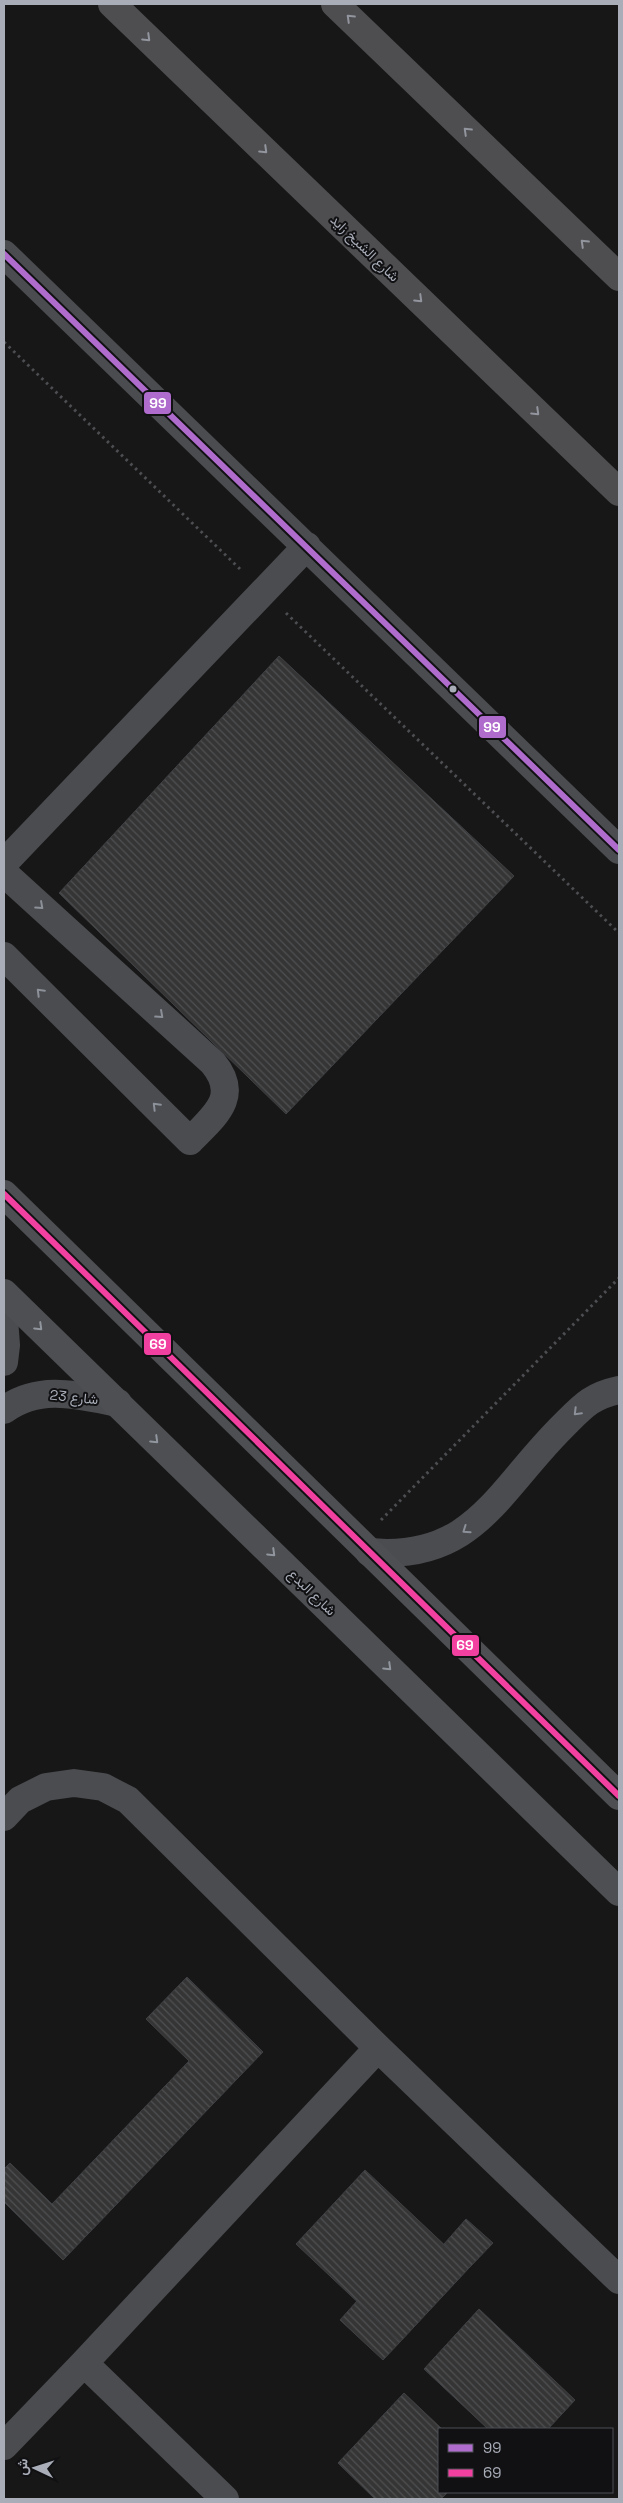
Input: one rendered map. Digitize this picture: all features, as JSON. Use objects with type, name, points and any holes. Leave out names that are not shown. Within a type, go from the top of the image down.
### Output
[{"type":"highway","name":"شارع الشيخ زايد","points":[[112,4],[619,492]]},
{"type":"highway","points":[[335,4],[619,277]]},
{"type":"main road","points":[[4,1194],[619,1796]]},
{"type":"main road","name":"شارع البدع","points":[[4,1293],[619,1892]]},
{"type":"street","points":[[4,254],[619,850]]},
{"type":"street","points":[[4,863],[307,546]]},
{"type":"street","points":[[4,873],[213,1063],[220,1072],[224,1083],[225,1095],[222,1106],[190,1141],[4,956]]},
{"type":"street","points":[[4,1319],[6,1345],[4,1362]]},
{"type":"street","points":[[364,1547],[394,1554],[419,1551],[443,1543],[466,1531],[483,1516],[547,1442],[584,1405],[601,1394],[619,1390]]},
{"type":"street","name":"شارع 23","points":[[4,1410],[22,1400],[56,1392],[118,1403]]},
{"type":"street","points":[[4,1817],[20,1800],[46,1788],[74,1783],[103,1787],[128,1800],[378,2048],[619,2280]]},
{"type":"street","points":[[4,2446],[84,2364],[378,2048]]},
{"type":"street","points":[[84,2364],[225,2499]]},
{"type":"path","points":[[4,342],[619,933]]},
{"type":"path","points":[[364,1547],[619,1278]]},
{"type":"building","points":[[279,656],[514,876],[286,1114],[59,893]]},
{"type":"building","points":[[187,1977],[263,2052],[63,2260],[4,2202],[4,2169],[10,2163],[52,2204],[189,2061],[146,2019]]},
{"type":"building","points":[[365,2170],[469,2268],[400,2342],[296,2244]]},
{"type":"building","points":[[466,2219],[493,2243],[469,2268],[444,2244]]},
{"type":"building","points":[[357,2301],[400,2342],[383,2360],[340,2320]]},
{"type":"building","points":[[479,2309],[575,2400],[549,2428],[487,2428],[424,2369]]},
{"type":"building","points":[[404,2393],[441,2428],[438,2428],[438,2493],[447,2493],[441,2499],[375,2499],[338,2463]]},
{"type":"transit line","name":"99","points":[[4,254],[619,850]]},
{"type":"transit line","name":"69","points":[[4,1194],[619,1796]]}]
